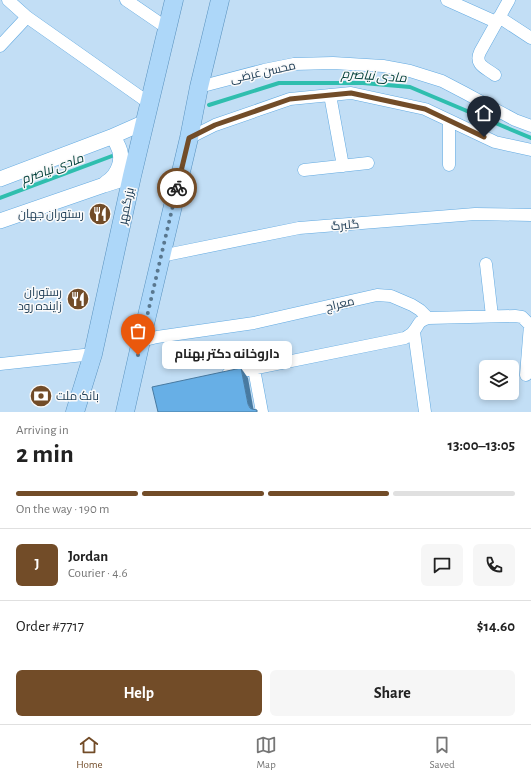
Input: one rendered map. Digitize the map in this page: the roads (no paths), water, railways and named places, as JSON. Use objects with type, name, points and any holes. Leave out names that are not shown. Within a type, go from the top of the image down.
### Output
[{"type":"main road","name":"بزرگمهر","points":[[75,412],[93,354],[132,176],[174,0]]},
{"type":"main road","points":[[125,412],[220,0]]},
{"type":"street","points":[[8,0],[27,17],[149,103]]},
{"type":"street","points":[[126,0],[167,28]]},
{"type":"street","points":[[447,0],[498,19],[531,38]]},
{"type":"street","points":[[495,75],[480,64],[478,58],[508,0]]},
{"type":"street","points":[[0,46],[27,17]]},
{"type":"street","name":"محسن غرضی","points":[[199,86],[294,64],[333,63],[383,66],[410,71],[442,81],[515,120],[531,126]]},
{"type":"street","points":[[189,138],[215,125],[290,99],[351,93],[425,109],[495,142],[531,150]]},
{"type":"street","points":[[330,95],[343,166]]},
{"type":"street","points":[[449,121],[449,165]]},
{"type":"street","points":[[0,179],[111,137],[145,122]]},
{"type":"street","points":[[104,185],[112,180],[118,172],[121,163],[117,144],[111,137]]},
{"type":"street","points":[[304,170],[368,163]]},
{"type":"street","points":[[0,221],[132,176]]},
{"type":"street","name":"گلبرگ","points":[[161,256],[299,228],[475,214],[531,215]]},
{"type":"street","points":[[486,264],[492,316]]},
{"type":"street","name":"معراج","points":[[141,341],[157,337],[215,330],[254,323],[377,295],[391,296],[412,305],[428,318]]},
{"type":"street","points":[[217,377],[404,338],[414,332],[422,320],[428,318],[492,316],[522,317],[531,326],[526,375]]},
{"type":"street","points":[[414,332],[425,412]]},
{"type":"street","points":[[0,364],[93,354]]},
{"type":"street","points":[[254,369],[262,412]]},
{"type":"waterway","name":"مادی نیاصرم","points":[[209,105],[279,83],[363,83],[410,87],[531,138]]},
{"type":"waterway","name":"مادی نیاصرم","points":[[0,198],[112,156]]},
{"type":"place","name":"رستوران جهان","points":[[100,214]]},
{"type":"place","name":"رستوران زاینده رود","points":[[78,299]]},
{"type":"place","name":"داروخانه دکتر بهنام","points":[[138,355]]},
{"type":"place","name":"بانک ملت","points":[[41,396]]}]
